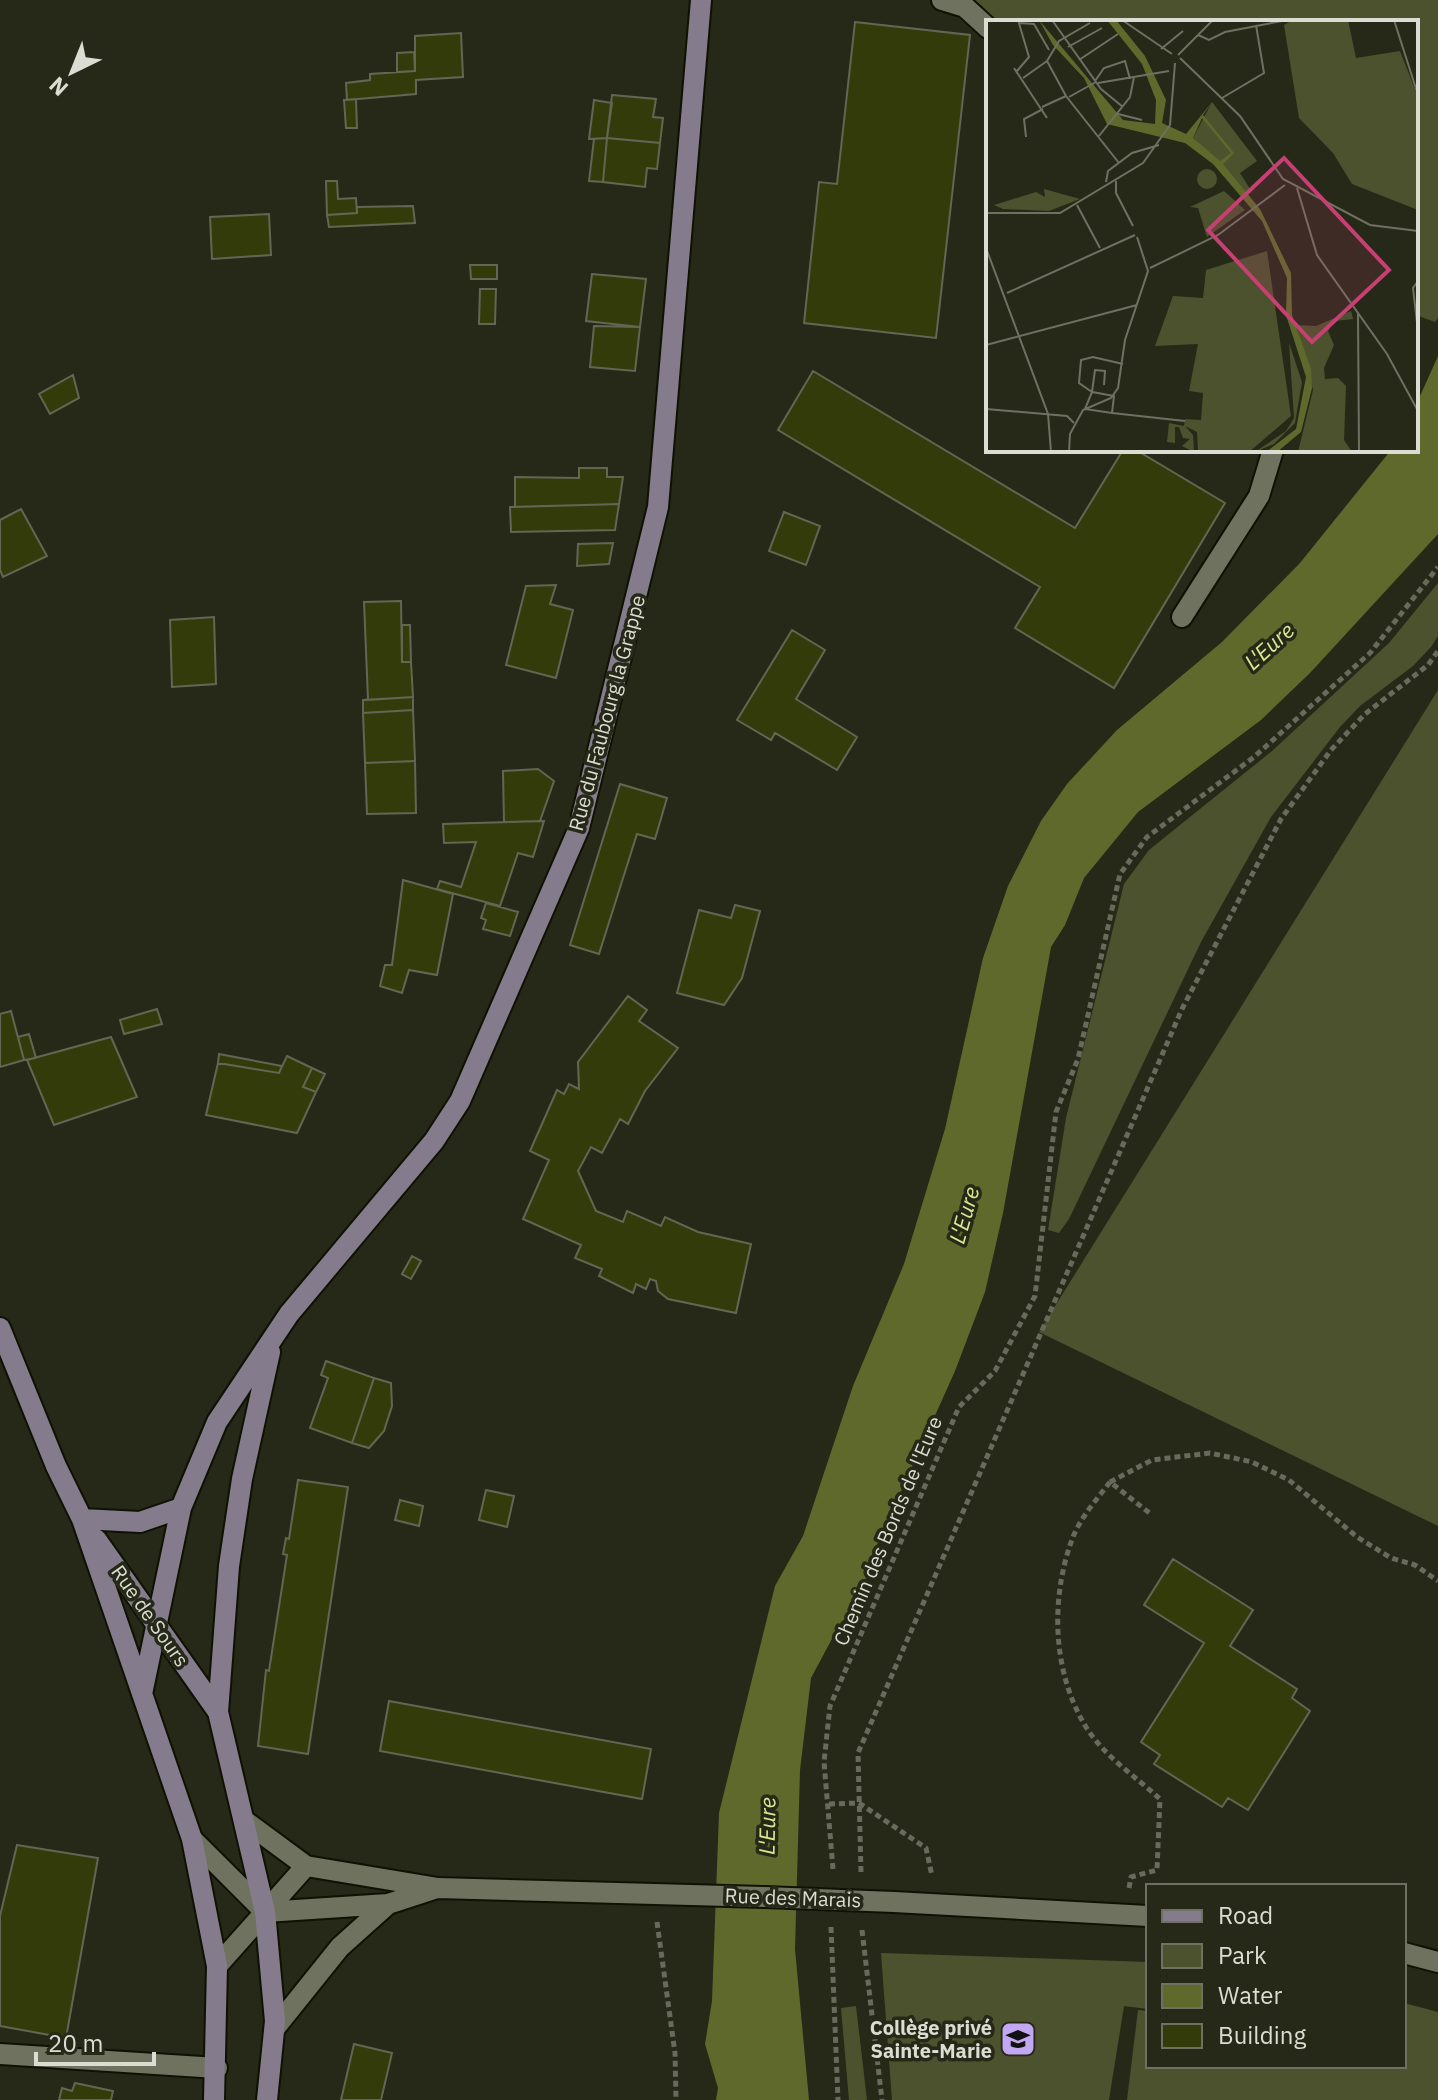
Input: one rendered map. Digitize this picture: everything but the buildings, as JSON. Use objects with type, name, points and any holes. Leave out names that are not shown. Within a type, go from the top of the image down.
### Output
[{"type":"main road","name":"Rue du Faubourg la Grappe","points":[[142,1694],[181,1508],[217,1422],[289,1314],[434,1141],[460,1101],[579,828],[658,507],[701,0]]},
{"type":"main road","name":"Rue de Sours","points":[[0,1328],[56,1466],[82,1519],[142,1694]]},
{"type":"main road","name":"Rue du Faubourg la Grappe","points":[[267,2100],[275,2028],[265,1912],[218,1712],[231,1551],[242,1479],[273,1341]]},
{"type":"main road","points":[[82,1519],[140,1522],[181,1508]]},
{"type":"main road","name":"Rue de Sours","points":[[82,1519],[218,1712]]},
{"type":"main road","points":[[142,1694],[192,1839],[217,1966],[214,2100]]},
{"type":"street","points":[[942,0],[965,7],[986,26]]},
{"type":"street","points":[[1182,617],[1259,496],[1272,452]]},
{"type":"street","name":"Rue des Marais","points":[[245,1821],[306,1866],[438,1888],[894,1902],[1146,1916]]},
{"type":"street","points":[[192,1839],[265,1912]]},
{"type":"street","points":[[217,1966],[306,1866]]},
{"type":"street","name":"Rue des Marais","points":[[265,1912],[388,1904],[438,1888]]},
{"type":"street","name":"Rue des Marais","points":[[275,2028],[340,1947],[388,1904]]},
{"type":"street","points":[[1406,1954],[1438,1962]]},
{"type":"street","points":[[0,2054],[217,2068]]},
{"type":"path","name":"Chemin des Bords de l'Eure","points":[[832,1879],[824,1762],[830,1706],[959,1407],[995,1371],[1035,1296],[1056,1112],[1078,1059],[1120,874],[1147,837],[1254,757],[1370,653],[1438,567]]},
{"type":"path","points":[[861,1877],[858,1753],[1182,1009],[1281,819],[1331,750],[1365,714],[1428,665],[1438,651]]},
{"type":"path","points":[[1125,1913],[1131,1877],[1157,1870],[1160,1799],[1087,1729],[1069,1692],[1060,1655],[1058,1612],[1073,1536],[1110,1482],[1152,1460],[1210,1453],[1252,1462],[1289,1480],[1357,1537],[1391,1558],[1415,1565],[1438,1581]]},
{"type":"path","points":[[1110,1482],[1152,1515]]},
{"type":"path","points":[[829,1804],[859,1803],[926,1848],[938,1904]]},
{"type":"path","points":[[664,1894],[664,1992],[675,2053],[676,2100]]},
{"type":"path","points":[[862,1922],[882,2100]]},
{"type":"path","points":[[831,1925],[838,2100]]},
{"type":"green space","points":[[968,0],[1438,0],[1438,318],[1435,322],[1418,316],[1418,20],[992,20],[981,5]]},
{"type":"green space","points":[[1438,583],[1438,636],[1413,666],[1360,706],[1340,727],[1271,817],[1201,942],[1069,1219],[1059,1233],[1048,1230],[1066,1118],[1124,884],[1149,850],[1272,751],[1389,643]]},
{"type":"green space","points":[[1438,690],[1438,1526],[1039,1332]]},
{"type":"green space","name":"Collège privé Sainte-Marie","points":[[881,1953],[1146,1962],[1146,2009],[1124,2006],[1109,2100],[892,2100]]},
{"type":"green space","points":[[1406,2004],[1438,2012],[1438,2100],[1127,2100],[1138,2010],[1146,2011],[1146,2068],[1406,2068]]},
{"type":"green space","points":[[856,2006],[867,2100],[849,2100],[841,2008]]},
{"type":"water","name":"L'Eure","points":[[1438,356],[1438,534],[1310,673],[1261,720],[1138,812],[1084,878],[1065,925],[1051,947],[1003,1213],[985,1292],[955,1371],[877,1545],[855,1611],[841,1622],[811,1678],[800,1770],[795,1949],[809,2100],[716,2100],[718,2088],[705,2044],[712,2001],[719,1813],[775,1586],[803,1536],[853,1386],[904,1264],[945,1129],[983,958],[1008,886],[1041,821],[1067,784],[1117,730],[1222,642],[1300,563],[1389,452],[1418,452],[1418,401]]},
{"type":"place","name":"Collège privé Sainte-Marie","points":[[1018,2039]]}]
